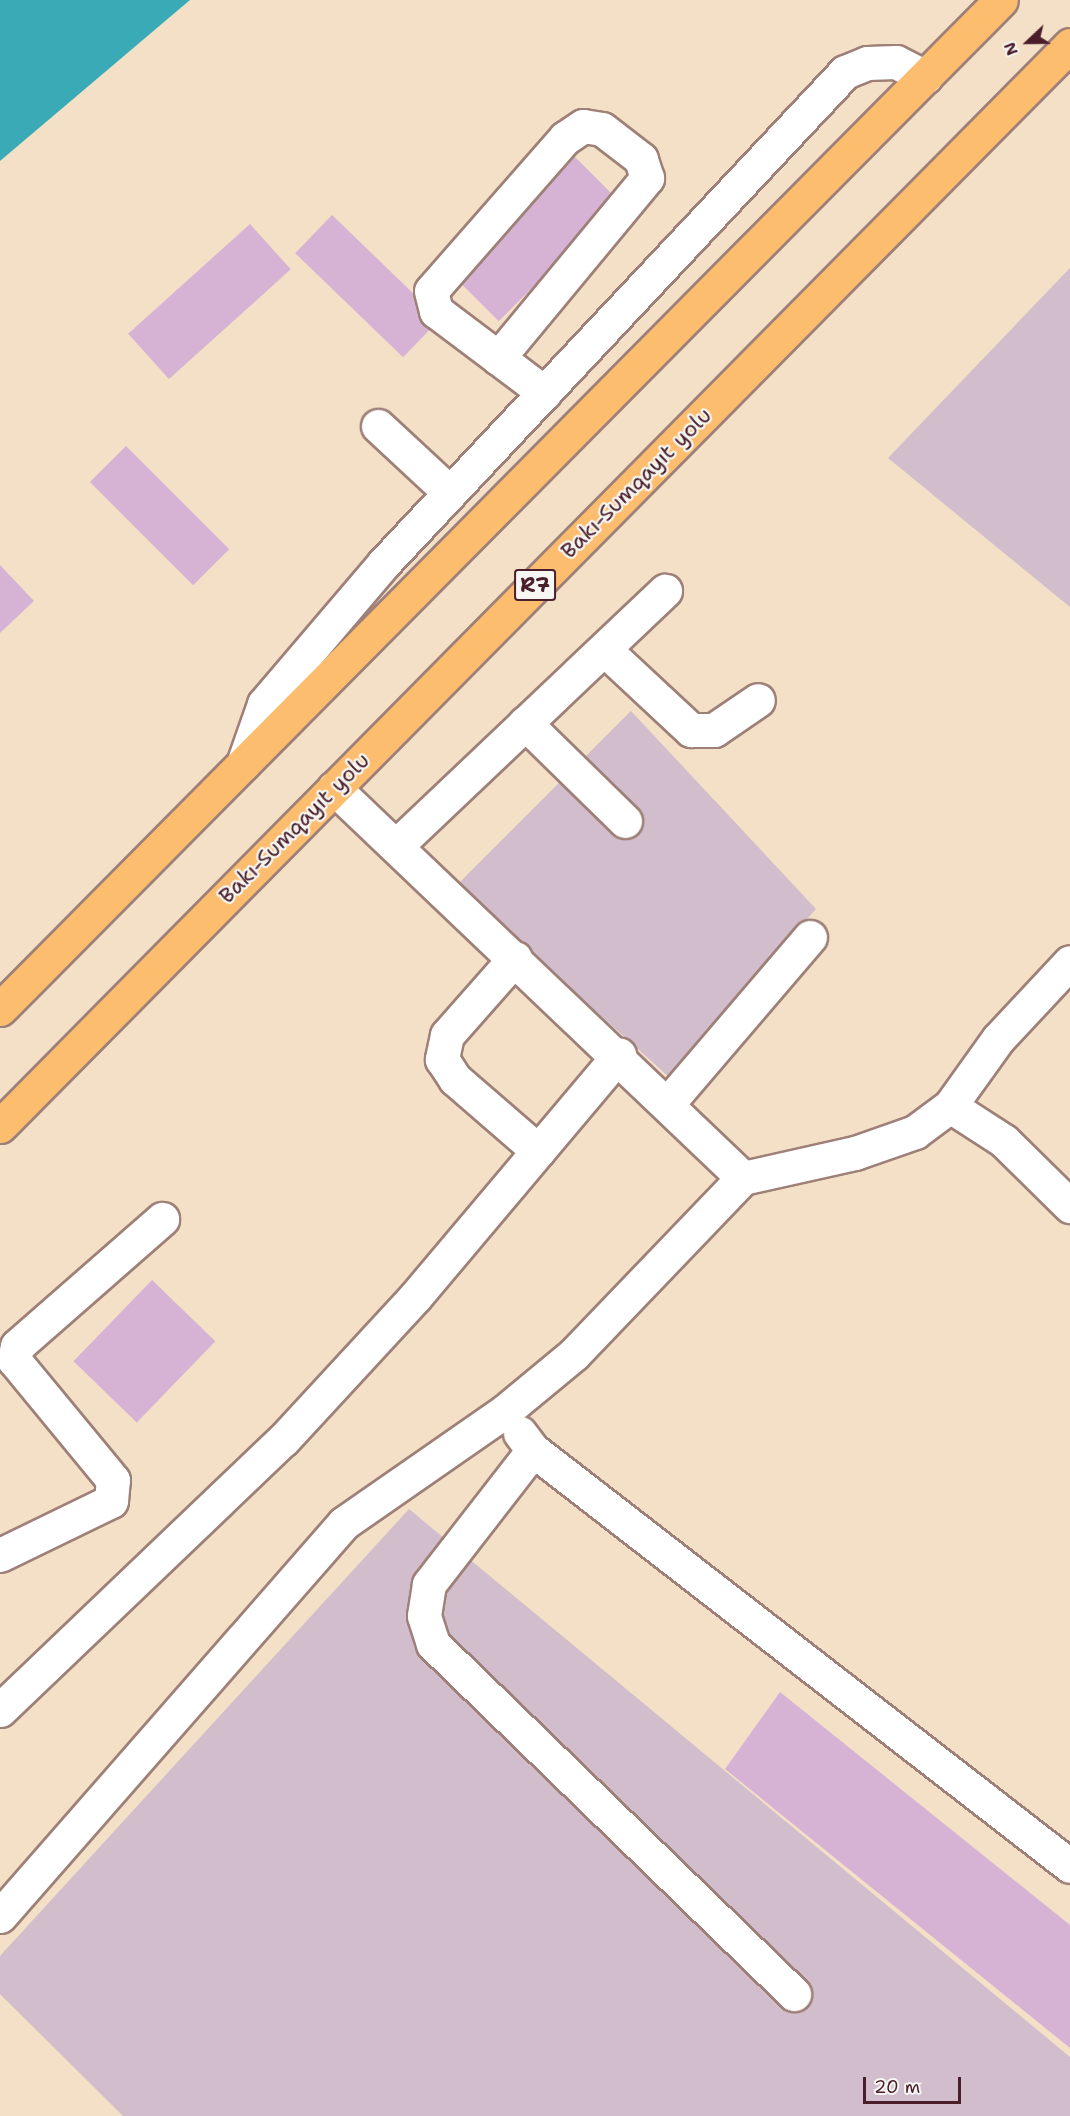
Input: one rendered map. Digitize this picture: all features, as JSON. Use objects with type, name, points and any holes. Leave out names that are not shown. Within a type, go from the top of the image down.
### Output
[{"type":"highway","points":[[0,1009],[1001,0]]},
{"type":"highway","name":"Bakı-Sumqayıt yolu","points":[[0,1126],[1070,45]]},
{"type":"lane","points":[[243,764],[264,704],[450,493],[845,72],[867,63],[896,62],[925,77]]},
{"type":"lane","points":[[498,358],[647,177],[641,159],[602,129],[583,126],[565,138],[431,291],[436,311],[498,358],[545,393]]},
{"type":"lane","points":[[378,426],[450,493]]},
{"type":"lane","points":[[396,846],[665,591]]},
{"type":"lane","points":[[604,649],[691,730],[714,730],[758,700]]},
{"type":"lane","points":[[525,723],[625,821]]},
{"type":"lane","points":[[334,788],[669,1102],[743,1178]]},
{"type":"lane","points":[[669,1102],[810,937]]},
{"type":"lane","points":[[515,958],[447,1035],[442,1059],[455,1079],[538,1151]]},
{"type":"lane","points":[[4,1903],[344,1523],[504,1412],[574,1354],[743,1178],[855,1153],[905,1136],[950,1106],[998,1039],[1070,962]]},
{"type":"lane","points":[[0,1710],[283,1440],[415,1297],[619,1055]]},
{"type":"lane","points":[[950,1106],[1004,1141],[1070,1206]]},
{"type":"lane","points":[[0,1555],[111,1502],[115,1492],[113,1480],[22,1375],[14,1359],[8,1338],[162,1219]]},
{"type":"lane","points":[[504,1412],[533,1450],[1070,1866]]},
{"type":"lane","points":[[533,1450],[429,1584],[424,1616],[433,1644],[794,1994]]},
{"type":"shaded area","points":[[1070,268],[1070,607],[888,458]]},
{"type":"shaded area","points":[[631,711],[816,909],[668,1076],[456,886]]},
{"type":"shaded area","points":[[409,1509],[1070,2057],[1070,2116],[123,2116],[0,1994],[0,1956]]},
{"type":"water","points":[[0,0],[190,0],[0,161]]},
{"type":"building","points":[[573,155],[619,201],[499,321],[453,275]]},
{"type":"building","points":[[332,215],[440,319],[403,357],[295,253]]},
{"type":"building","points":[[250,224],[291,269],[169,379],[128,334]]},
{"type":"building","points":[[126,446],[229,549],[193,585],[90,482]]},
{"type":"building","points":[[0,565],[34,601],[0,633]]},
{"type":"building","points":[[152,1280],[215,1341],[137,1422],[74,1361]]},
{"type":"building","points":[[780,1692],[1070,1925],[1070,2048],[725,1769]]}]
